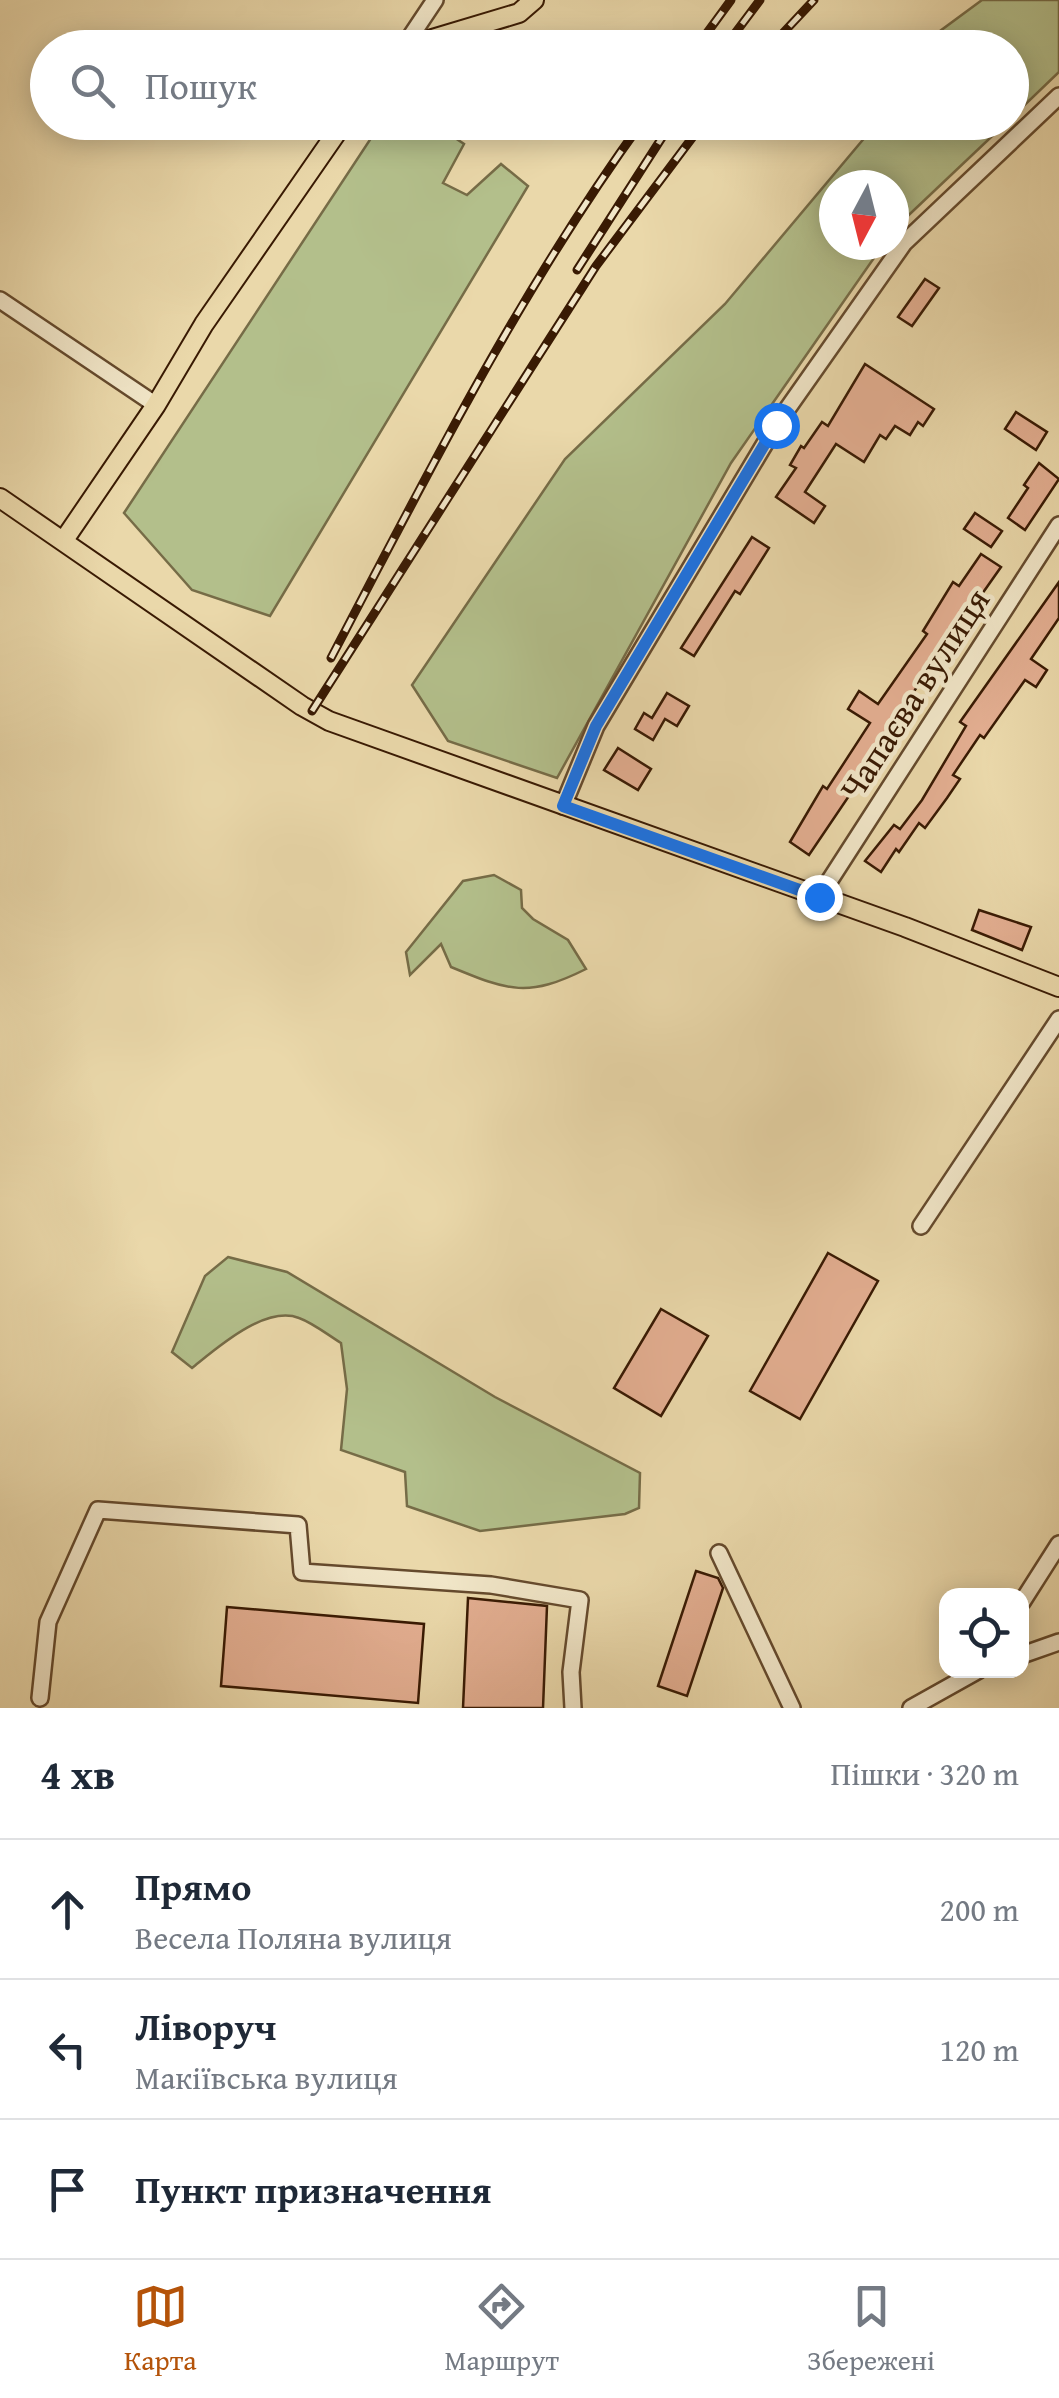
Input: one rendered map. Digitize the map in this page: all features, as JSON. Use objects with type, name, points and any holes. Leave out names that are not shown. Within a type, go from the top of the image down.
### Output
[{"type":"main road","points":[[462,30],[519,13],[534,0]]},
{"type":"main road","points":[[64,540],[156,405],[204,324],[332,140]]},
{"type":"main road","points":[[0,498],[329,721],[905,927],[1059,987]]},
{"type":"street","points":[[415,30],[434,0]]},
{"type":"street","points":[[1029,124],[1059,96]]},
{"type":"street","points":[[563,806],[596,726],[787,410],[904,243],[1013,140]]},
{"type":"street","points":[[0,300],[156,405]]},
{"type":"street","name":"Чапаєва вулиця","points":[[819,897],[1059,524]]},
{"type":"street","points":[[921,1226],[1059,1020]]},
{"type":"street","points":[[40,1698],[48,1622],[98,1510],[298,1526],[302,1572],[491,1585],[580,1600],[571,1672],[573,1708]]},
{"type":"street","points":[[1029,1595],[1053,1569],[1059,1544]]},
{"type":"street","points":[[718,1552],[792,1708]]},
{"type":"street","points":[[1029,1653],[1059,1642]]},
{"type":"street","points":[[911,1708],[965,1678]]},
{"type":"green space","points":[[982,0],[1059,0],[1059,72],[1029,101],[1029,30],[941,30]]},
{"type":"green space","points":[[370,140],[458,140],[464,144],[443,183],[467,195],[501,164],[528,186],[270,616],[192,590],[124,513]]},
{"type":"green space","points":[[863,140],[988,140],[909,215],[909,170],[838,170]]},
{"type":"green space","points":[[819,192],[819,260],[873,260],[731,463],[557,778],[448,741],[412,685],[565,459],[725,304]]},
{"type":"green space","points":[[494,875],[521,890],[522,908],[568,940],[586,969],[549,984],[504,986],[451,967],[441,944],[410,975],[406,952],[463,881]]},
{"type":"green space","points":[[228,1257],[287,1272],[495,1397],[640,1473],[639,1508],[625,1514],[480,1531],[407,1506],[405,1472],[341,1450],[347,1389],[341,1343],[320,1329],[299,1318],[271,1318],[242,1331],[192,1368],[172,1352],[205,1276]]},
{"type":"building","points":[[925,279],[939,288],[912,326],[898,317]]},
{"type":"building","points":[[865,364],[934,409],[923,426],[918,422],[910,435],[895,426],[886,439],[880,435],[864,462],[836,444],[805,492],[825,506],[814,523],[776,497],[796,468],[790,465],[801,446],[804,448],[822,422],[828,426]]},
{"type":"building","points":[[1016,412],[1047,432],[1036,450],[1005,429]]},
{"type":"building","points":[[1039,463],[1059,479],[1025,530],[1008,518]]},
{"type":"building","points":[[975,513],[1002,531],[991,547],[964,529]]},
{"type":"building","points":[[752,537],[769,548],[740,594],[735,591],[694,656],[681,648]]},
{"type":"building","points":[[981,554],[1001,567],[920,682],[898,717],[901,719],[809,855],[790,842],[823,786],[827,789],[870,723],[848,709],[859,691],[878,704],[927,634],[923,631],[953,582],[959,586]]},
{"type":"building","points":[[1059,582],[1059,618],[1031,659],[1047,670],[1036,687],[1025,680],[984,738],[980,735],[953,775],[960,779],[925,828],[919,823],[881,872],[865,861],[894,825],[900,829],[922,800],[966,726],[960,722]]},
{"type":"building","points":[[667,693],[689,706],[677,726],[665,719],[653,740],[635,729],[644,713],[652,718]]},
{"type":"building","points":[[618,748],[651,769],[638,790],[604,770]]},
{"type":"building","points":[[979,910],[1031,927],[1022,950],[972,930]]},
{"type":"building","points":[[828,1253],[878,1281],[800,1419],[750,1391]]},
{"type":"building","points":[[661,1309],[708,1336],[661,1416],[614,1388]]},
{"type":"building","points":[[696,1571],[718,1578],[723,1588],[687,1696],[658,1686]]},
{"type":"building","points":[[468,1598],[547,1606],[543,1708],[463,1708]]},
{"type":"building","points":[[227,1607],[424,1624],[418,1703],[221,1686]]},
{"type":"railway","points":[[709,30],[731,0]]},
{"type":"railway","points":[[738,30],[760,0]]},
{"type":"railway","points":[[786,30],[814,0]]},
{"type":"railway","points":[[331,658],[515,317],[630,140]]},
{"type":"railway","points":[[577,270],[660,140]]},
{"type":"railway","points":[[312,711],[596,266],[690,140]]},
{"type":"route","points":[[776,425],[596,726],[563,806],[819,897]]}]
